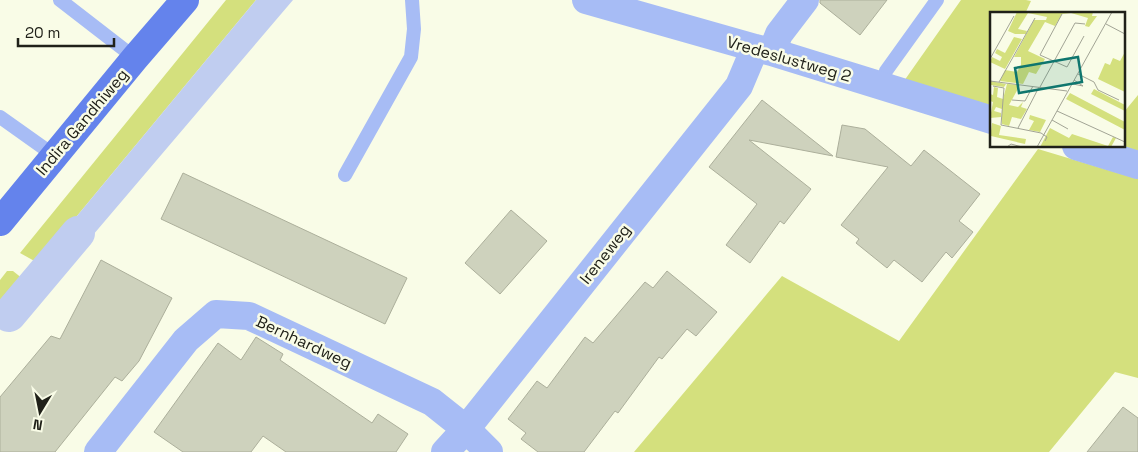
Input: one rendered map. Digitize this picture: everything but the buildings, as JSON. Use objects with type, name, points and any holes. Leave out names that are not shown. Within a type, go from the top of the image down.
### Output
[{"type":"main road","name":"Indira Gandhiweg","points":[[0,222],[181,1]]},
{"type":"street","name":"Vredeslustweg 2","points":[[586,0],[763,50],[990,119]]},
{"type":"street","name":"Ireneweg","points":[[445,452],[466,429],[739,86],[763,50],[779,34],[805,0]]},
{"type":"street","points":[[1082,148],[1138,166]]},
{"type":"street","name":"Bernhardweg","points":[[98,452],[186,340],[216,314],[249,316],[432,402],[466,429],[490,452]]},
{"type":"lane","points":[[60,0],[135,58]]},
{"type":"lane","points":[[345,175],[411,57],[414,29],[412,0]]},
{"type":"lane","points":[[882,86],[886,71],[938,0]]},
{"type":"lane","points":[[0,117],[55,156]]},
{"type":"green space","points":[[226,0],[256,0],[38,263],[20,253]]},
{"type":"green space","points":[[961,0],[1031,1],[1026,12],[990,12],[990,106],[904,81]]},
{"type":"green space","points":[[1138,95],[1138,154],[1119,148],[1126,148],[1126,110]]},
{"type":"green space","points":[[1038,149],[1138,179],[1138,378],[1115,372],[1049,452],[634,452],[782,276],[899,341]]},
{"type":"green space","points":[[7,271],[13,271],[23,279],[0,311],[0,280]]},
{"type":"water","points":[[256,0],[293,0],[93,235],[55,273],[38,263]]},
{"type":"water","points":[[23,279],[44,294],[20,326],[0,311]]},
{"type":"waterway","points":[[9,315],[78,233]]}]
